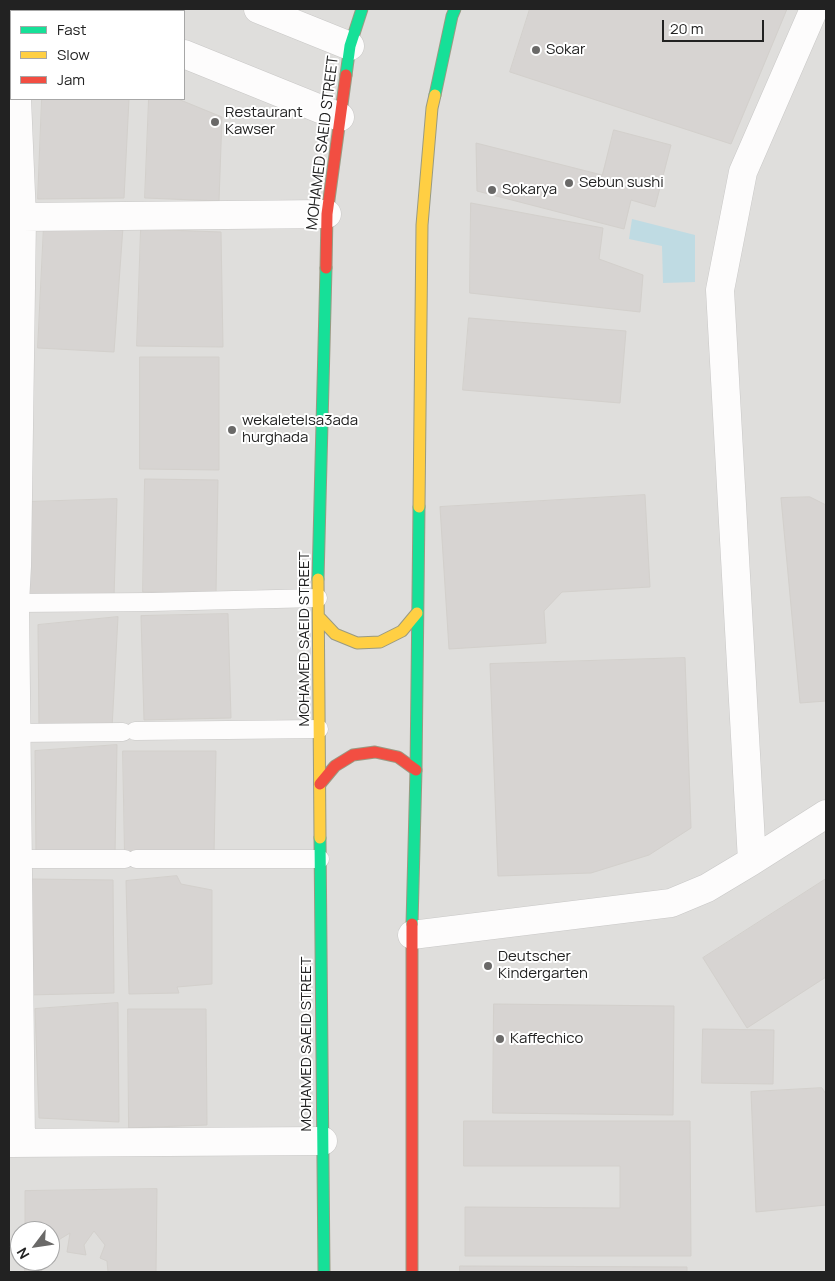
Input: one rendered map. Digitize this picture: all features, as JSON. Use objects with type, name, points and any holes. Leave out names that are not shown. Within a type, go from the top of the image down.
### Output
[{"type":"street","points":[[258,9],[350,46]]},
{"type":"street","name":"MOHAMED SAEID STREET","points":[[324,1272],[318,598],[327,214],[350,46],[362,9]]},
{"type":"street","points":[[412,1272],[412,935],[416,770],[422,225],[432,108],[452,16],[456,9]]},
{"type":"street","points":[[752,861],[720,290],[743,172],[814,9]]},
{"type":"street","points":[[185,54],[340,117]]},
{"type":"street","points":[[17,100],[13,566],[16,733],[15,1143],[323,1141]]},
{"type":"street","points":[[17,207],[327,214]]},
{"type":"street","points":[[319,617],[335,634],[357,643],[380,642],[402,631],[417,612]]},
{"type":"street","points":[[320,784],[334,766],[353,755],[376,752],[398,757],[416,770]]},
{"type":"street","points":[[412,935],[671,903],[707,888],[826,814]]},
{"type":"lane","points":[[15,603],[318,598]]},
{"type":"lane","points":[[16,733],[319,729]]},
{"type":"lane","points":[[15,846],[130,859],[320,859]]},
{"type":"shaded area","points":[[9,9],[826,9],[826,1272],[9,1272]]},
{"type":"water","points":[[632,219],[695,235],[695,282],[663,283],[662,246],[629,239]]},
{"type":"building","points":[[530,9],[787,9],[731,144],[510,72]]},
{"type":"building","points":[[42,100],[129,100],[124,198],[38,199]]},
{"type":"building","points":[[149,100],[180,100],[222,117],[219,201],[145,198]]},
{"type":"building","name":"Sebun sushi","points":[[614,130],[671,145],[655,207],[631,200],[624,229],[477,191],[476,143],[602,175]]},
{"type":"building","points":[[471,203],[603,228],[599,259],[643,275],[640,312],[470,293]]},
{"type":"building","points":[[44,225],[123,227],[114,352],[38,348]]},
{"type":"building","points":[[141,229],[221,232],[223,347],[137,346]]},
{"type":"building","points":[[469,318],[626,331],[620,403],[463,390]]},
{"type":"building","points":[[140,357],[219,357],[219,470],[140,469]]},
{"type":"building","points":[[145,479],[218,480],[216,593],[143,592]]},
{"type":"building","points":[[645,495],[650,587],[562,592],[544,611],[546,643],[449,649],[440,507]]},
{"type":"building","points":[[810,497],[826,505],[826,701],[800,703],[781,498]]},
{"type":"building","points":[[117,499],[114,597],[28,601],[28,502]]},
{"type":"building","points":[[228,614],[231,718],[144,720],[141,616]]},
{"type":"building","points":[[118,617],[112,728],[39,730],[38,625]]},
{"type":"building","points":[[685,658],[691,828],[649,855],[591,873],[498,876],[490,664]]},
{"type":"building","points":[[117,745],[115,855],[36,856],[35,751]]},
{"type":"building","points":[[123,751],[216,751],[214,855],[125,856]]},
{"type":"building","points":[[177,876],[181,884],[212,890],[212,984],[177,987],[179,993],[129,994],[126,881]]},
{"type":"building","points":[[30,879],[113,880],[114,993],[28,995]]},
{"type":"building","points":[[826,879],[826,977],[747,1028],[703,958]]},
{"type":"building","points":[[118,1003],[119,1122],[39,1118],[35,1009]]},
{"type":"building","points":[[494,1004],[674,1006],[673,1115],[493,1113]]},
{"type":"building","points":[[128,1009],[206,1009],[207,1125],[129,1128]]},
{"type":"building","points":[[703,1029],[774,1030],[773,1084],[702,1083]]},
{"type":"building","points":[[822,1088],[826,1094],[826,1205],[756,1212],[751,1092]]},
{"type":"building","points":[[464,1121],[690,1121],[691,1256],[465,1256],[465,1207],[620,1208],[620,1166],[464,1166]]},
{"type":"building","points":[[157,1189],[156,1272],[108,1272],[107,1261],[100,1258],[105,1245],[94,1231],[84,1245],[86,1255],[67,1252],[70,1233],[60,1239],[60,1221],[25,1221],[25,1191]]},
{"type":"building","points":[[460,1266],[687,1267],[687,1272],[460,1272]]},
{"type":"building","points":[[42,1271],[42,1272],[25,1272]]},
{"type":"traffic: fast","points":[[346,75],[350,46],[362,9]]},
{"type":"traffic: fast","points":[[435,95],[455,9]]},
{"type":"traffic: fast","points":[[318,579],[326,268]]},
{"type":"traffic: fast","points":[[412,924],[419,507]]},
{"type":"traffic: fast","points":[[320,838],[324,1272]]},
{"type":"traffic: slow","points":[[419,507],[422,225],[432,108],[435,95]]},
{"type":"traffic: slow","points":[[318,579],[320,838]]},
{"type":"traffic: slow","points":[[319,617],[335,634],[357,643],[380,642],[402,631],[417,613]]},
{"type":"traffic: jam","points":[[326,268],[327,214],[346,75]]},
{"type":"traffic: jam","points":[[320,784],[335,766],[353,755],[375,752],[398,757],[416,770]]},
{"type":"traffic: jam","points":[[412,924],[412,1272]]},
{"type":"place","name":"Sokar","points":[[536,50]]},
{"type":"place","name":"Restaurant Kawser","points":[[215,122]]},
{"type":"place","name":"Sebun sushi","points":[[569,183]]},
{"type":"place","name":"Sokarya","points":[[492,190]]},
{"type":"place","name":"wekaletelsa3ada hurghada","points":[[232,430]]},
{"type":"place","name":"Deutscher Kindergarten","points":[[488,966]]},
{"type":"place","name":"Kaffechico","points":[[500,1039]]}]
